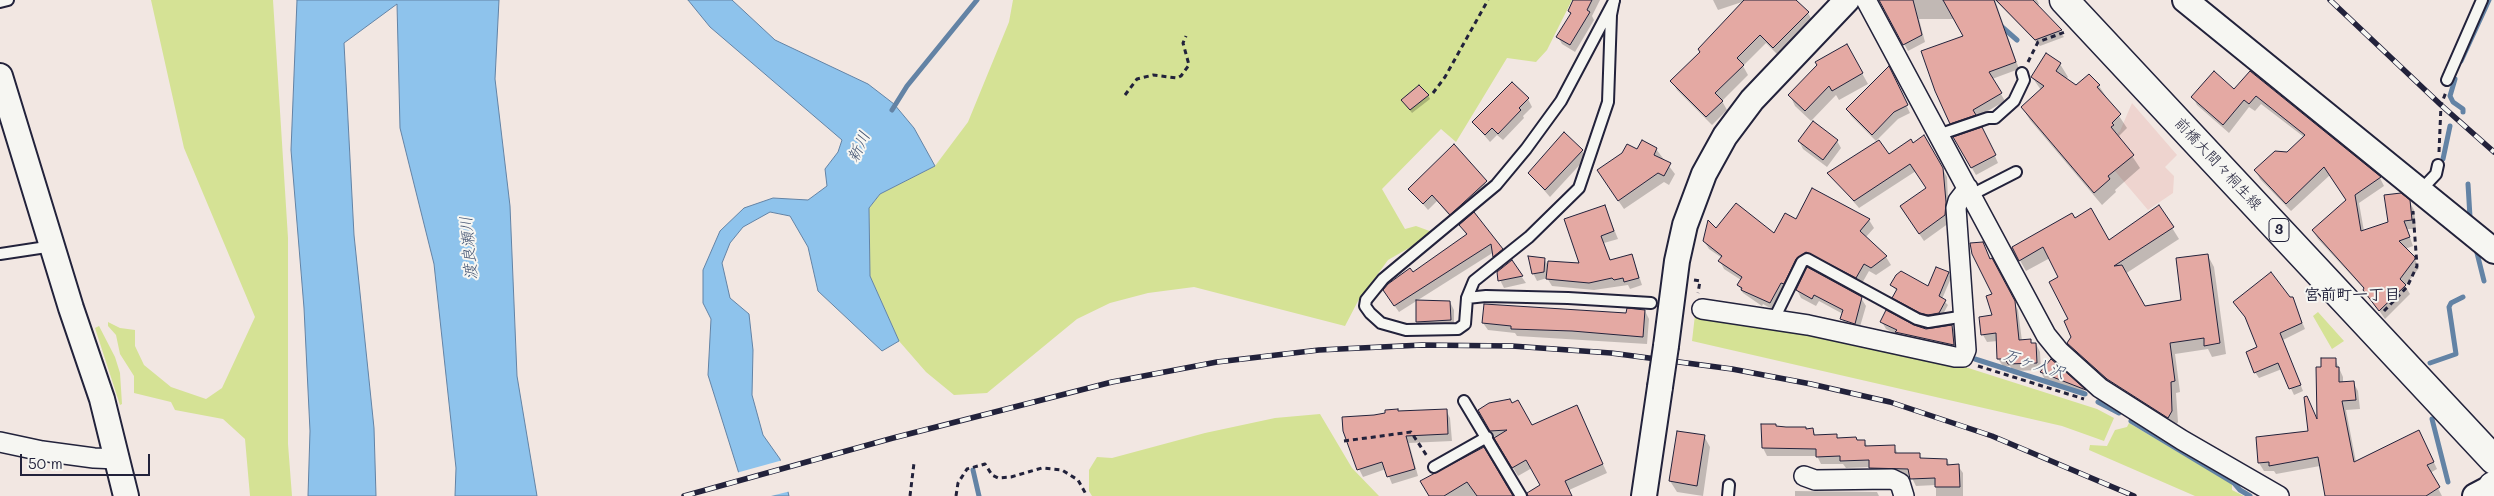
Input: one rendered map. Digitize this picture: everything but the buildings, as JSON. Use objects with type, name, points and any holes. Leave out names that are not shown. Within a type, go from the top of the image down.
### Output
[{"type":"main road","name":"前橋大間々桐生線","points":[[2064,0],[2494,460]]},
{"type":"street","points":[[1644,496],[1677,261],[1685,225],[1704,174],[1725,136],[1752,100],[1847,0]]},
{"type":"street","points":[[1866,0],[2046,335],[2078,370],[2100,388],[2141,415],[2278,496]]},
{"type":"street","points":[[2185,0],[2494,251]]},
{"type":"street","points":[[0,76],[54,246],[71,308],[102,399],[126,496]]},
{"type":"street","points":[[1697,308],[1808,325],[1955,357],[1963,357],[1966,350],[1956,208],[1958,200],[1970,192]]},
{"type":"street","points":[[0,442],[94,458],[118,458]]},
{"type":"street","points":[[1804,476],[1815,480],[1892,479],[1900,483],[1904,496]]},
{"type":"lane","points":[[0,2],[8,0]]},
{"type":"lane","points":[[1614,0],[1611,15],[1608,102],[1579,188],[1529,237],[1474,280],[1467,298],[1464,324],[1458,329],[1406,330],[1394,328],[1376,319],[1365,306],[1366,300],[1383,279],[1496,185],[1526,149],[1561,101],[1614,0]]},
{"type":"lane","points":[[2447,80],[2482,0]]},
{"type":"lane","points":[[1938,135],[1988,118],[1995,118],[2006,110],[2024,80],[2022,73]]},
{"type":"lane","points":[[2417,189],[2436,174],[2438,165]]},
{"type":"lane","points":[[1970,192],[2016,172]]},
{"type":"lane","points":[[0,254],[54,246]]},
{"type":"lane","points":[[1773,321],[1802,262],[1807,260],[1917,319],[1928,322],[1964,316]]},
{"type":"lane","points":[[1467,298],[1486,296],[1560,298],[1651,303]]},
{"type":"lane","points":[[1464,401],[1521,496]]},
{"type":"lane","points":[[1434,467],[1487,437]]},
{"type":"path","points":[[1433,93],[1445,77],[1488,0]]},
{"type":"path","points":[[2022,73],[2038,42],[2069,31]]},
{"type":"path","points":[[1125,95],[1137,79],[1153,75],[1177,78],[1181,76],[1189,65],[1183,42],[1186,36]]},
{"type":"path","points":[[2438,165],[2441,105],[2447,80]]},
{"type":"path","points":[[2383,312],[2407,287],[2417,266],[2412,192],[2417,189]]},
{"type":"path","points":[[1963,357],[1971,364],[2091,401]]},
{"type":"path","points":[[1344,441],[1411,432],[1434,467]]},
{"type":"path","points":[[910,496],[914,464]]},
{"type":"path","points":[[956,496],[958,483],[967,468],[985,464],[988,470],[998,478],[1042,468],[1062,470],[1078,480],[1087,496]]},
{"type":"shaded area","points":[[2132,103],[2177,155],[2165,167],[2174,176],[2173,193],[2148,210],[2097,150],[2120,131]]},
{"type":"green space","points":[[151,0],[273,0],[288,238],[288,444],[292,496],[250,496],[245,439],[223,419],[175,410],[171,402],[134,393],[134,376],[120,354],[116,335],[108,326],[108,322],[120,328],[135,330],[135,346],[144,365],[171,387],[206,399],[222,388],[255,317],[184,148]]},
{"type":"green space","points":[[1013,0],[1572,0],[1547,50],[1536,62],[1507,58],[1456,142],[1441,129],[1382,189],[1405,229],[1416,226],[1435,233],[1388,260],[1358,301],[1345,326],[1194,287],[1148,293],[1110,303],[1077,319],[987,393],[954,395],[926,372],[899,341],[870,276],[869,208],[880,194],[935,166],[968,122],[1009,22]]},
{"type":"green space","points":[[2318,312],[2344,341],[2332,349],[2313,316]]},
{"type":"green space","points":[[1695,315],[1815,333],[1962,366],[2097,409],[2114,418],[2104,441],[2062,426],[1692,341]]},
{"type":"green space","points":[[99,326],[115,357],[120,373],[122,404],[120,405],[95,328]]},
{"type":"green space","points":[[1320,414],[1352,468],[1379,496],[1092,496],[1089,491],[1089,470],[1097,457],[1112,458],[1205,433],[1275,418]]},
{"type":"green space","points":[[2129,423],[2232,484],[2232,490],[2244,496],[2195,496],[2089,450],[2090,445],[2107,446],[2115,430],[2127,427]]},
{"type":"water","name":"渡良瀬川","points":[[297,0],[499,0],[495,79],[510,206],[517,376],[537,496],[455,496],[456,468],[434,264],[400,128],[397,4],[344,43],[354,235],[374,428],[376,496],[308,496],[310,431],[304,308],[291,150]]},
{"type":"water","points":[[688,0],[732,0],[775,40],[868,84],[894,104],[914,128],[935,166],[880,194],[869,208],[870,276],[899,341],[882,351],[818,291],[808,247],[790,216],[770,212],[743,227],[730,243],[722,263],[730,298],[749,314],[753,350],[752,395],[763,435],[780,459],[789,496],[746,496],[708,375],[711,319],[703,303],[703,270],[720,231],[744,208],[773,198],[808,200],[827,186],[825,169],[838,152],[842,140],[710,27]]},
{"type":"pier","points":[[783,460],[791,491],[771,496],[743,496],[736,473]]},
{"type":"waterway","points":[[892,110],[907,86],[977,0]]},
{"type":"waterway","points":[[2461,61],[2489,0]]},
{"type":"waterway","name":"万ヶ入沢","points":[[2001,26],[2017,40]]},
{"type":"waterway","points":[[2455,79],[2450,96],[2453,102],[2463,109],[2463,112]]},
{"type":"waterway","points":[[2443,159],[2450,126]]},
{"type":"waterway","points":[[2468,184],[2470,217]]},
{"type":"waterway","points":[[2477,253],[2484,281]]},
{"type":"waterway","points":[[2430,363],[2456,354],[2449,307],[2451,303],[2463,297]]},
{"type":"waterway","name":"万ヶ入沢","points":[[1975,359],[2085,394]]},
{"type":"waterway","name":"万ヶ入沢","points":[[2098,402],[2119,413]]},
{"type":"waterway","points":[[2432,419],[2448,482]]},
{"type":"waterway","points":[[2131,421],[2234,483],[2240,490],[2250,496]]},
{"type":"waterway","name":"新川","points":[[973,470],[979,496]]},
{"type":"railway","points":[[2330,0],[2441,105],[2494,152]]},
{"type":"railway","points":[[684,496],[893,438],[1112,382],[1217,362],[1319,350],[1422,345],[1512,346],[1611,353],[1732,369],[1811,384],[1890,402],[1992,436],[2134,496]]},
{"type":"district","name":"宮前町一丁目","points":[[2352,295]]}]
